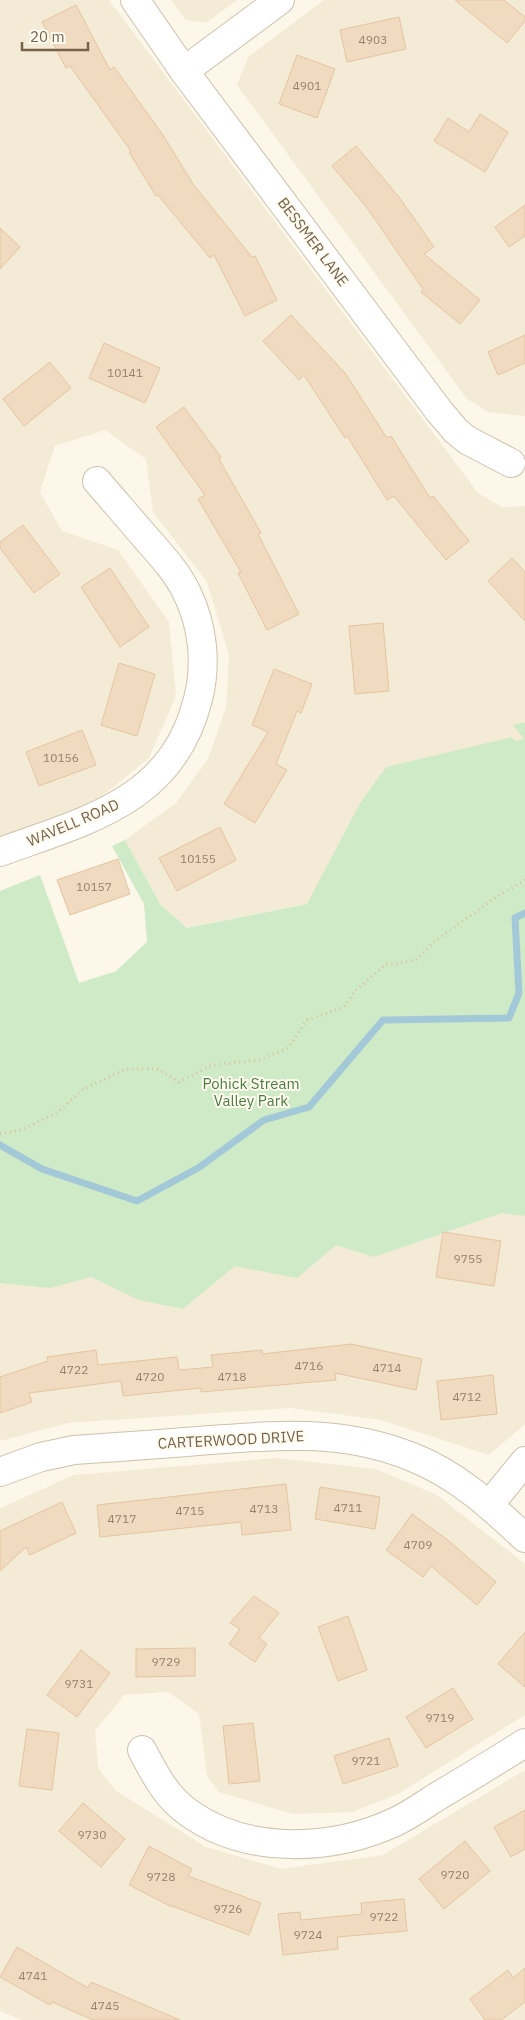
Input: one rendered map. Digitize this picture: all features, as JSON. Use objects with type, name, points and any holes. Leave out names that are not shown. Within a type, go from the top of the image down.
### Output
[{"type":"street","name":"BESSMER LANE","points":[[135,0],[184,71],[439,412],[467,440],[511,463]]},
{"type":"street","points":[[184,71],[280,0]]},
{"type":"street","name":"WAVELL ROAD","points":[[0,852],[112,809],[135,795],[164,768],[185,739],[193,720],[202,686],[203,654],[197,618],[187,592],[172,568],[97,482]]},
{"type":"street","name":"CARTERWOOD DRIVE","points":[[0,1472],[41,1457],[74,1450],[291,1434],[335,1437],[372,1444],[412,1456],[460,1483],[490,1504],[525,1538]]},
{"type":"street","points":[[490,1504],[525,1461]]},
{"type":"street","points":[[142,1750],[157,1780],[188,1813],[239,1836],[269,1843],[302,1844],[342,1839],[373,1831],[397,1821],[525,1743]]},
{"type":"path","points":[[0,1134],[21,1130],[58,1112],[82,1090],[126,1069],[158,1069],[179,1082],[212,1065],[259,1060],[288,1048],[308,1020],[344,1007],[355,991],[385,965],[416,960],[434,942],[496,898],[524,881],[525,878]]},
{"type":"shaded area","points":[[0,0],[109,0],[478,493],[502,507],[525,506],[525,722],[514,725],[525,739],[389,766],[310,903],[187,928],[160,904],[125,840],[176,803],[208,759],[226,708],[229,655],[207,582],[153,512],[146,459],[105,430],[55,446],[40,492],[62,531],[118,550],[169,622],[176,696],[149,758],[97,800],[0,838]]},
{"type":"shaded area","points":[[171,0],[237,0],[206,23],[186,20]]},
{"type":"shaded area","points":[[324,0],[525,0],[525,416],[488,412],[467,399],[237,85],[248,57]]},
{"type":"shaded area","points":[[505,1212],[525,1215],[525,1424],[489,1455],[381,1420],[290,1408],[68,1423],[0,1441],[0,1282],[236,1265],[337,1244],[376,1256]]},
{"type":"shaded area","points":[[276,1458],[376,1469],[437,1495],[525,1564],[525,1715],[398,1794],[353,1812],[293,1814],[219,1792],[207,1776],[199,1714],[168,1692],[124,1695],[95,1731],[98,1768],[115,1790],[206,1847],[281,1869],[383,1855],[525,1770],[525,2020],[21,2020],[0,2011],[0,1508],[74,1475]]},
{"type":"green space","name":"Pohick Stream Valley Park","points":[[525,722],[525,1216],[502,1213],[374,1257],[336,1245],[297,1278],[235,1266],[183,1309],[139,1300],[91,1277],[50,1288],[0,1283],[0,891],[40,875],[79,983],[115,972],[147,942],[144,904],[112,846],[125,840],[160,904],[187,928],[307,904],[359,805],[386,767],[512,737],[515,741],[524,739],[513,725]]},
{"type":"building","points":[[455,0],[504,0],[525,17],[525,21],[507,43]]},
{"type":"building","points":[[76,5],[110,70],[114,67],[163,135],[193,184],[252,257],[255,256],[277,300],[245,316],[214,255],[210,258],[158,195],[156,196],[129,152],[131,151],[70,66],[66,68],[42,22]]},
{"type":"building","points":[[399,17],[406,49],[347,62],[340,30]]},
{"type":"building","points":[[297,55],[335,69],[317,118],[279,104]]},
{"type":"building","points":[[480,114],[508,132],[485,172],[434,141],[448,118],[469,132]]},
{"type":"building","points":[[356,146],[399,197],[434,247],[424,254],[480,300],[460,324],[421,292],[423,289],[365,205],[332,166]]},
{"type":"building","points":[[525,205],[525,236],[509,247],[495,227]]},
{"type":"building","points":[[0,228],[20,247],[0,269]]},
{"type":"building","points":[[291,315],[345,373],[387,438],[391,436],[430,498],[433,496],[469,541],[446,560],[394,496],[387,500],[347,436],[345,438],[304,375],[299,380],[263,341]]},
{"type":"building","points":[[525,335],[525,363],[498,375],[488,352]]},
{"type":"building","points":[[104,343],[160,368],[145,403],[89,378]]},
{"type":"building","points":[[50,362],[71,388],[24,426],[3,399]]},
{"type":"building","points":[[184,407],[221,457],[219,459],[261,533],[258,534],[299,614],[267,630],[238,573],[241,572],[198,499],[205,495],[156,427]]},
{"type":"building","points":[[23,525],[60,574],[34,593],[0,548],[0,542]]},
{"type":"building","points":[[512,558],[525,572],[525,621],[488,581]]},
{"type":"building","points":[[110,568],[149,627],[120,647],[81,587]]},
{"type":"building","points":[[383,623],[389,691],[355,694],[349,626]]},
{"type":"building","points":[[119,663],[155,674],[137,736],[101,725]]},
{"type":"building","points":[[274,669],[312,684],[301,713],[297,711],[276,764],[287,770],[255,823],[224,804],[268,732],[252,725]]},
{"type":"building","points":[[82,730],[96,765],[39,786],[26,752]]},
{"type":"building","points":[[220,827],[236,860],[177,891],[159,858]]},
{"type":"building","points":[[118,859],[130,894],[70,915],[57,880]]},
{"type":"building","points":[[443,1232],[501,1241],[494,1286],[436,1277]]},
{"type":"building","points":[[351,1344],[422,1359],[416,1390],[335,1373],[336,1380],[201,1392],[201,1388],[123,1396],[121,1381],[29,1393],[32,1402],[0,1413],[0,1377],[48,1361],[47,1357],[96,1350],[98,1365],[177,1357],[179,1370],[213,1367],[211,1355],[262,1350],[262,1354]]},
{"type":"building","points":[[493,1375],[497,1414],[441,1420],[437,1381]]},
{"type":"building","points":[[286,1484],[291,1530],[242,1535],[241,1522],[100,1537],[97,1505]]},
{"type":"building","points":[[320,1487],[380,1497],[375,1529],[315,1519]]},
{"type":"building","points":[[62,1502],[76,1533],[30,1555],[26,1547],[0,1571],[0,1531]]},
{"type":"building","points":[[412,1514],[449,1541],[496,1582],[477,1605],[431,1566],[423,1577],[386,1550]]},
{"type":"building","points":[[254,1596],[279,1613],[259,1638],[267,1644],[255,1662],[229,1644],[240,1629],[230,1623]]},
{"type":"building","points":[[348,1616],[367,1670],[338,1681],[318,1627]]},
{"type":"building","points":[[525,1632],[525,1687],[498,1664]]},
{"type":"building","points":[[195,1648],[195,1676],[136,1677],[136,1649]]},
{"type":"building","points":[[81,1650],[110,1673],[77,1717],[47,1695]]},
{"type":"building","points":[[453,1688],[473,1719],[426,1748],[406,1717]]},
{"type":"building","points":[[253,1723],[260,1781],[229,1784],[223,1726]]},
{"type":"building","points":[[27,1729],[59,1733],[52,1790],[19,1786]]},
{"type":"building","points":[[389,1738],[398,1766],[343,1784],[334,1756]]},
{"type":"building","points":[[83,1803],[125,1839],[101,1867],[59,1831]]},
{"type":"building","points":[[525,1810],[525,1849],[511,1857],[494,1827]]},
{"type":"building","points":[[465,1841],[490,1871],[444,1909],[419,1879]]},
{"type":"building","points":[[149,1846],[192,1869],[188,1876],[261,1903],[249,1935],[172,1907],[129,1885]]},
{"type":"building","points":[[404,1899],[407,1931],[337,1937],[338,1949],[283,1955],[278,1914],[300,1912],[301,1920],[362,1914],[361,1903]]},
{"type":"building","points":[[17,1947],[88,1988],[91,1982],[180,2020],[93,2020],[52,2002],[50,2005],[0,1977]]},
{"type":"building","points":[[525,1968],[525,2002],[501,2020],[485,2020],[470,1999],[508,1970],[513,1978]]},
{"type":"waterway","points":[[0,1145],[42,1169],[137,1201],[198,1168],[264,1120],[309,1107],[383,1020],[509,1018],[519,993],[515,918],[525,913]]}]
